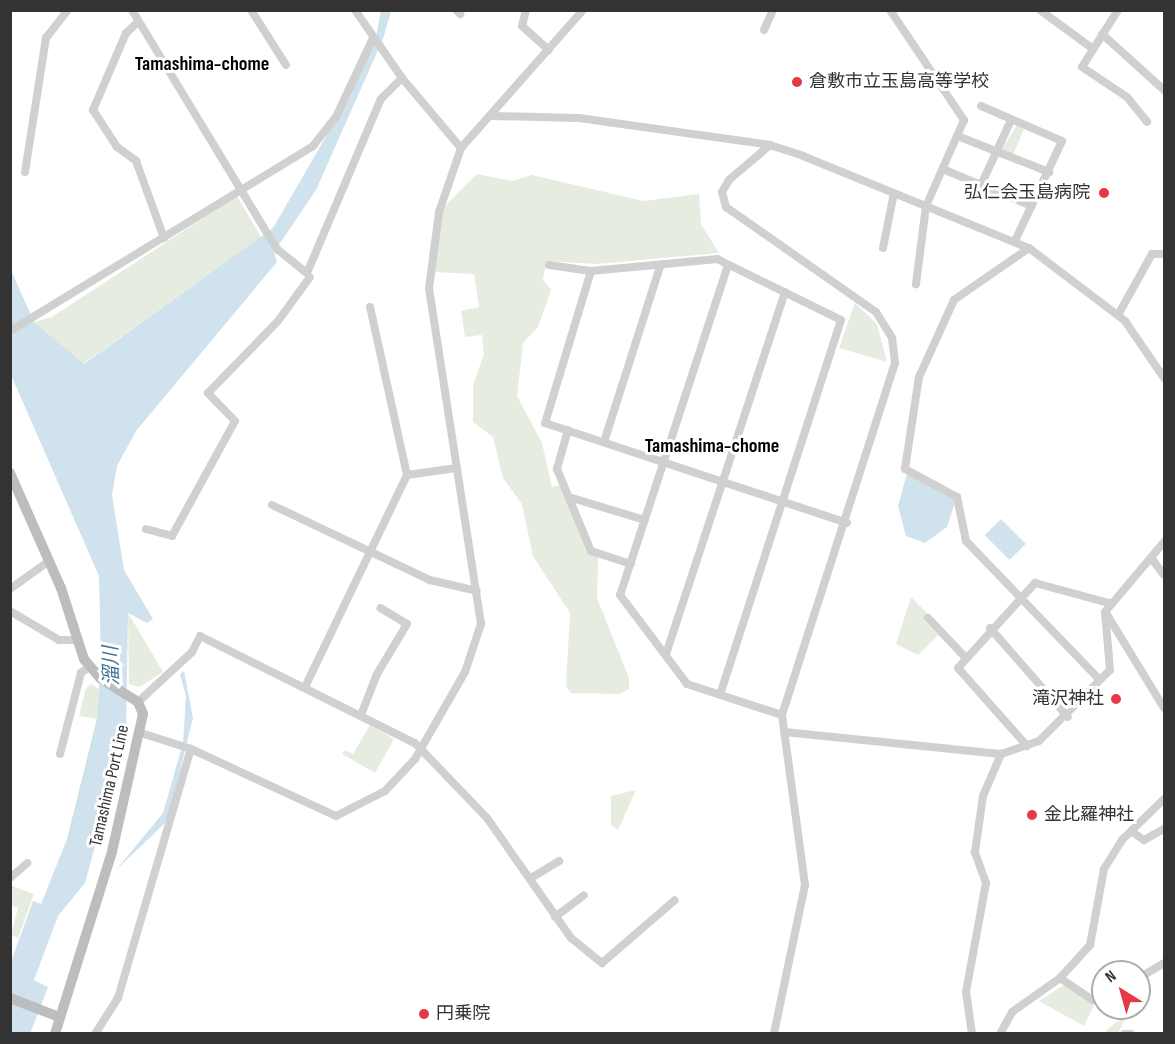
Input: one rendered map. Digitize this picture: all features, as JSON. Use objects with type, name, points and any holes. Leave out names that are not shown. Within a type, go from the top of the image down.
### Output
[{"type":"main road","points":[[10,473],[49,561],[75,640],[89,667],[100,678],[136,700]]},
{"type":"main road","name":"Tamashima Port Line","points":[[55,1034],[112,852],[141,733],[136,700]]},
{"type":"main road","points":[[10,998],[59,1017]]},
{"type":"street","points":[[25,172],[46,38],[68,10]]},
{"type":"street","points":[[132,10],[266,230],[284,257],[307,273],[381,99],[402,78]]},
{"type":"street","points":[[251,10],[286,65]]},
{"type":"street","points":[[355,10],[402,78],[461,148]]},
{"type":"street","points":[[526,10],[522,26],[549,50]]},
{"type":"street","points":[[141,733],[191,749],[336,816],[401,779],[422,747],[465,672],[478,636],[477,591],[429,288],[450,169],[461,148],[493,116],[583,10]]},
{"type":"street","points":[[764,30],[773,10]]},
{"type":"street","points":[[890,10],[962,116],[960,137],[926,206],[916,284]]},
{"type":"street","points":[[1040,10],[1093,48]]},
{"type":"street","points":[[1118,10],[1082,67],[1122,93],[1147,122]]},
{"type":"street","points":[[138,22],[126,33],[93,110],[117,147],[136,161],[164,238]]},
{"type":"street","points":[[1102,34],[1164,90]]},
{"type":"street","points":[[10,331],[44,313],[325,135],[373,38]]},
{"type":"street","points":[[981,106],[1062,141],[1015,241]]},
{"type":"street","points":[[493,116],[579,118],[770,145],[894,193],[1029,248],[1118,315],[1164,378]]},
{"type":"street","points":[[981,184],[1011,120]]},
{"type":"street","points":[[960,137],[1049,172]]},
{"type":"street","points":[[770,145],[729,180],[722,192],[726,207],[859,297],[885,323],[894,349],[893,375],[847,523],[782,715],[805,885],[774,1034]]},
{"type":"street","points":[[945,170],[1032,206]]},
{"type":"street","points":[[883,248],[894,193]]},
{"type":"street","points":[[1029,248],[954,300],[919,377],[905,469],[957,497],[963,537],[1022,595],[1099,680]]},
{"type":"street","points":[[1118,315],[1152,254],[1164,254]]},
{"type":"street","points":[[549,265],[591,271],[660,267],[717,259],[841,320],[720,695]]},
{"type":"street","points":[[728,265],[620,595],[687,684],[782,715]]},
{"type":"street","points":[[604,442],[660,267]]},
{"type":"street","points":[[591,271],[545,423],[847,523]]},
{"type":"street","points":[[147,529],[172,536],[235,421],[208,393],[278,321],[310,277]]},
{"type":"street","points":[[666,654],[785,292]]},
{"type":"street","points":[[305,687],[373,555],[407,476],[370,307]]},
{"type":"street","points":[[568,430],[557,469],[572,498],[591,551],[631,564]]},
{"type":"street","points":[[407,476],[457,468]]},
{"type":"street","points":[[572,498],[645,520]]},
{"type":"street","points":[[272,505],[373,555],[430,580],[477,591]]},
{"type":"street","points":[[784,732],[1001,754],[1027,746],[1068,717],[1110,670],[1105,612],[1109,603],[1152,559],[1164,542]]},
{"type":"street","points":[[1152,559],[1164,575]]},
{"type":"street","points":[[10,589],[49,561]]},
{"type":"street","points":[[1027,746],[958,672],[965,657],[1022,595],[1044,581],[1109,603]]},
{"type":"street","points":[[362,715],[377,674],[407,624],[380,608]]},
{"type":"street","points":[[10,610],[59,640],[75,640]]},
{"type":"street","points":[[1105,612],[1164,708]]},
{"type":"street","points":[[928,618],[965,657]]},
{"type":"street","points":[[990,628],[1068,717]]},
{"type":"street","points":[[136,700],[192,652],[200,636],[422,747],[487,818],[531,878],[555,917],[602,963],[675,900]]},
{"type":"street","points":[[60,754],[81,673],[89,667]]},
{"type":"street","points":[[95,1034],[118,998],[191,749]]},
{"type":"street","points":[[972,1034],[966,992],[986,883],[975,852],[983,796],[1001,754]]},
{"type":"street","points":[[1000,1034],[1012,1012],[1060,978],[1090,945],[1098,883],[1131,831],[1164,799]]},
{"type":"street","points":[[1131,831],[1144,840],[1164,829]]},
{"type":"street","points":[[531,878],[559,861]]},
{"type":"street","points":[[10,878],[27,863]]},
{"type":"street","points":[[555,917],[584,895]]},
{"type":"street","points":[[1151,971],[1164,963]]},
{"type":"street","points":[[1060,978],[1091,999]]},
{"type":"street","points":[[1124,1034],[1131,1034]]},
{"type":"shaded area","points":[[1017,125],[1024,129],[1013,155],[1002,149]]},
{"type":"shaded area","points":[[477,174],[512,181],[532,175],[643,201],[699,194],[701,224],[719,253],[596,264],[546,261],[543,280],[551,290],[538,327],[523,343],[517,396],[542,443],[552,487],[562,485],[587,553],[598,557],[597,598],[629,678],[629,689],[620,694],[571,693],[566,686],[570,613],[533,556],[522,504],[503,478],[493,437],[473,422],[473,385],[484,354],[482,335],[465,337],[461,311],[479,307],[474,274],[433,272],[439,212]]},
{"type":"shaded area","points":[[237,196],[261,237],[83,364],[34,322],[52,317]]},
{"type":"shaded area","points":[[855,303],[877,324],[887,362],[839,348]]},
{"type":"shaded area","points":[[911,597],[929,615],[924,620],[938,635],[918,655],[896,644]]},
{"type":"shaded area","points":[[128,613],[163,672],[139,687],[129,684]]},
{"type":"shaded area","points":[[92,684],[101,691],[97,719],[79,716],[86,688]]},
{"type":"shaded area","points":[[370,725],[394,739],[375,773],[342,754],[344,750],[353,754]]},
{"type":"shaded area","points":[[636,790],[618,830],[611,825],[611,796]]},
{"type":"shaded area","points":[[10,885],[34,894],[18,938],[11,935],[18,908],[11,905]]},
{"type":"shaded area","points":[[1064,985],[1091,1004],[1091,1012],[1084,1026],[1039,1001]]},
{"type":"shaded area","points":[[1124,1020],[1118,1033],[1104,1033],[1115,1023]]},
{"type":"water","name":"溜川","points":[[381,11],[391,11],[383,39],[316,190],[274,252],[277,262],[136,431],[117,466],[112,495],[124,570],[153,619],[147,623],[128,613],[126,733],[85,883],[58,916],[34,980],[48,987],[30,1034],[11,1033],[11,962],[33,901],[41,904],[67,839],[97,718],[101,664],[99,576],[11,375],[10,268],[34,322],[84,364],[273,228],[346,102],[376,36]]},
{"type":"water","points":[[907,473],[956,499],[947,527],[925,543],[906,536],[898,506]]},
{"type":"water","points":[[1001,519],[1026,544],[1009,560],[985,535]]},
{"type":"water","points":[[184,671],[193,718],[171,807],[165,823],[116,870],[163,813],[183,743],[186,696],[180,674]]},
{"type":"place","name":"倉敷市立玉島高等学校","points":[[797,82]]},
{"type":"place","name":"弘仁会玉島病院","points":[[1104,193]]},
{"type":"place","name":"滝沢神社","points":[[1116,699]]},
{"type":"place","name":"金比羅神社","points":[[1032,815]]},
{"type":"place","name":"円乗院","points":[[424,1014]]},
{"type":"district","name":"Tamashima-chome","points":[[202,64]]},
{"type":"district","name":"Tamashima-chome","points":[[712,446]]}]
